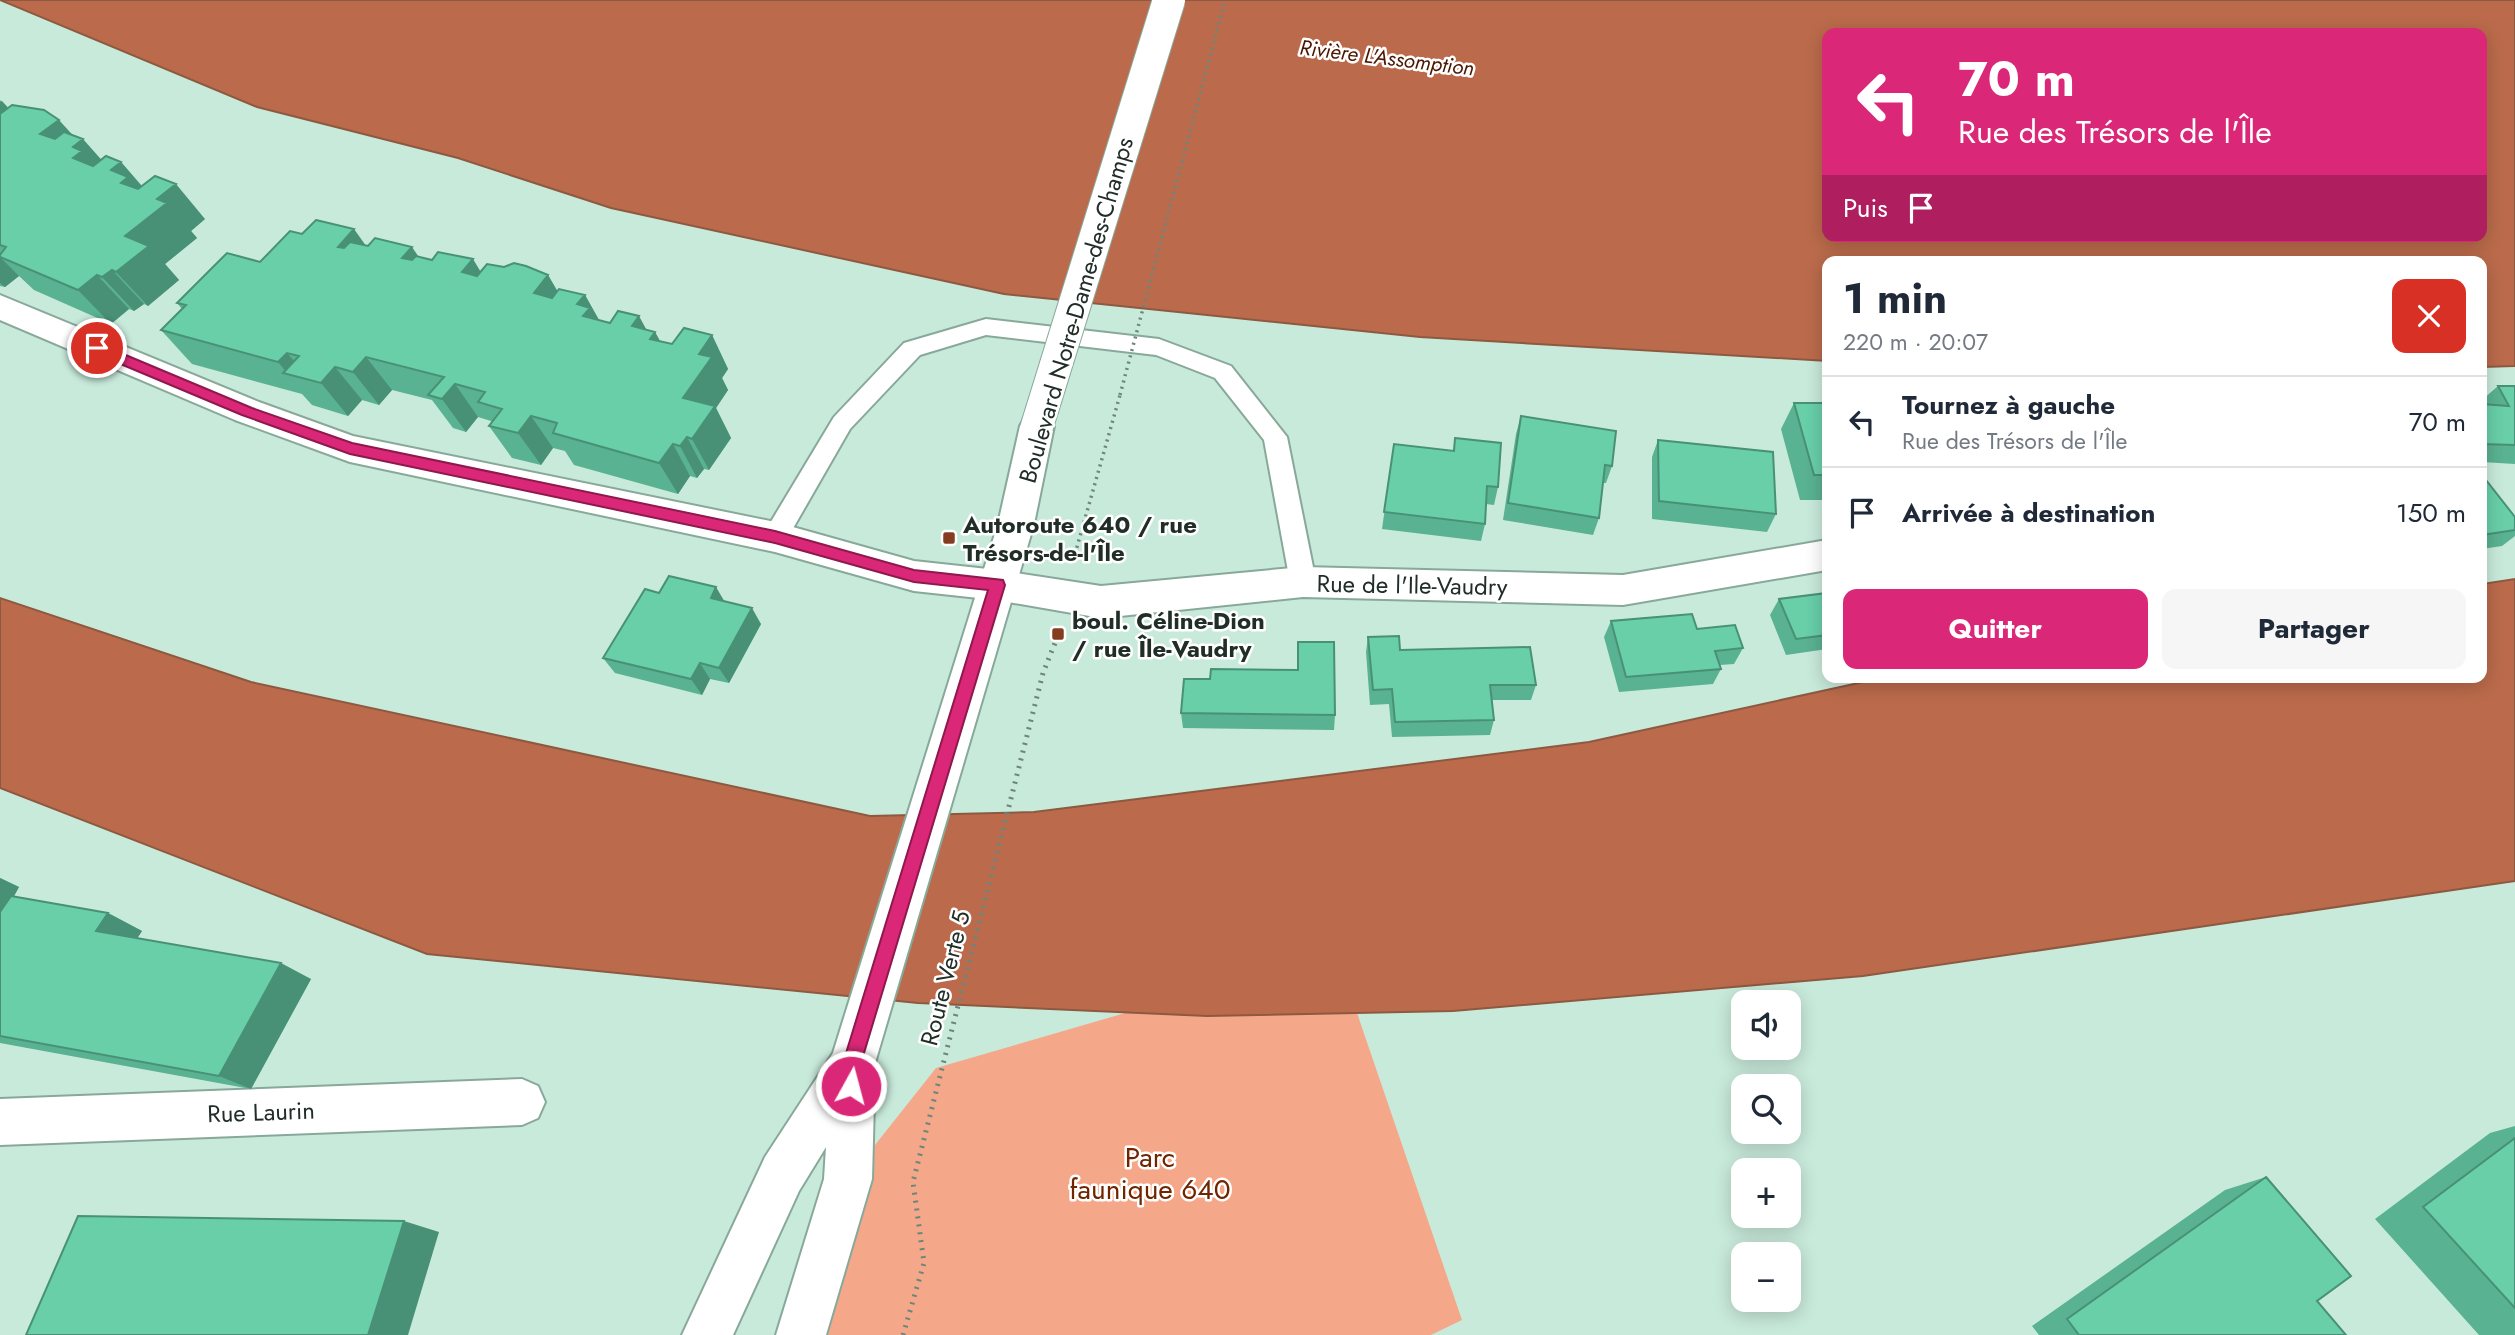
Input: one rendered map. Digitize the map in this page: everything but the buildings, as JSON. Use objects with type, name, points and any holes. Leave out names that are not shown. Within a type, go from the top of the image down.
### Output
[{"type":"street","name":"Boulevard Notre-Dame-des-Champs","points":[[852,1063],[1016,524],[1037,426],[1169,0]]},
{"type":"street","name":"Rue de l'Ile-Vaudry","points":[[0,307],[247,411],[350,449],[775,537],[914,576],[997,585],[1101,602],[1303,582],[1623,590],[1822,556]]},
{"type":"street","points":[[707,1335],[782,1174],[852,1063]]},
{"type":"street","points":[[801,1335],[848,1179],[852,1063]]},
{"type":"street","name":"Rue Laurin","points":[[0,1122],[522,1102]]},
{"type":"lane","points":[[775,537],[842,423],[912,349],[986,327],[1159,347],[1223,372],[1275,438],[1303,582]]},
{"type":"path","points":[[1076,548],[1120,396],[1224,0]]},
{"type":"path","name":"Route Verte 5","points":[[903,1335],[924,1263],[913,1182],[936,1082],[1042,673],[1058,634]]},
{"type":"green space","name":"Parc faunique 640","points":[[1132,1011],[1207,1016],[1357,1013],[1462,1320],[1431,1335],[801,1335],[848,1179],[936,1068]]},
{"type":"water","name":"Rivière L'Assomption","points":[[0,0],[2515,0],[2515,366],[2487,367],[2487,256],[1822,256],[1822,361],[1420,337],[1004,294],[611,208],[458,158],[257,107]]},
{"type":"water","points":[[2515,579],[2515,881],[1863,976],[1453,1011],[1207,1016],[918,1003],[427,954],[0,788],[0,598],[251,682],[870,816],[1034,812],[1589,742],[1859,683],[2487,683],[2487,583]]},
{"type":"place","name":"Autoroute 640 / rue Trésors-de-l'Île","points":[[949,538]]},
{"type":"place","name":"boul. Céline-Dion / rue Île-Vaudry","points":[[1058,634]]},
{"type":"route","points":[[97,348],[247,411],[350,449],[775,537],[914,576],[997,585],[852,1063],[851,1086]]}]
